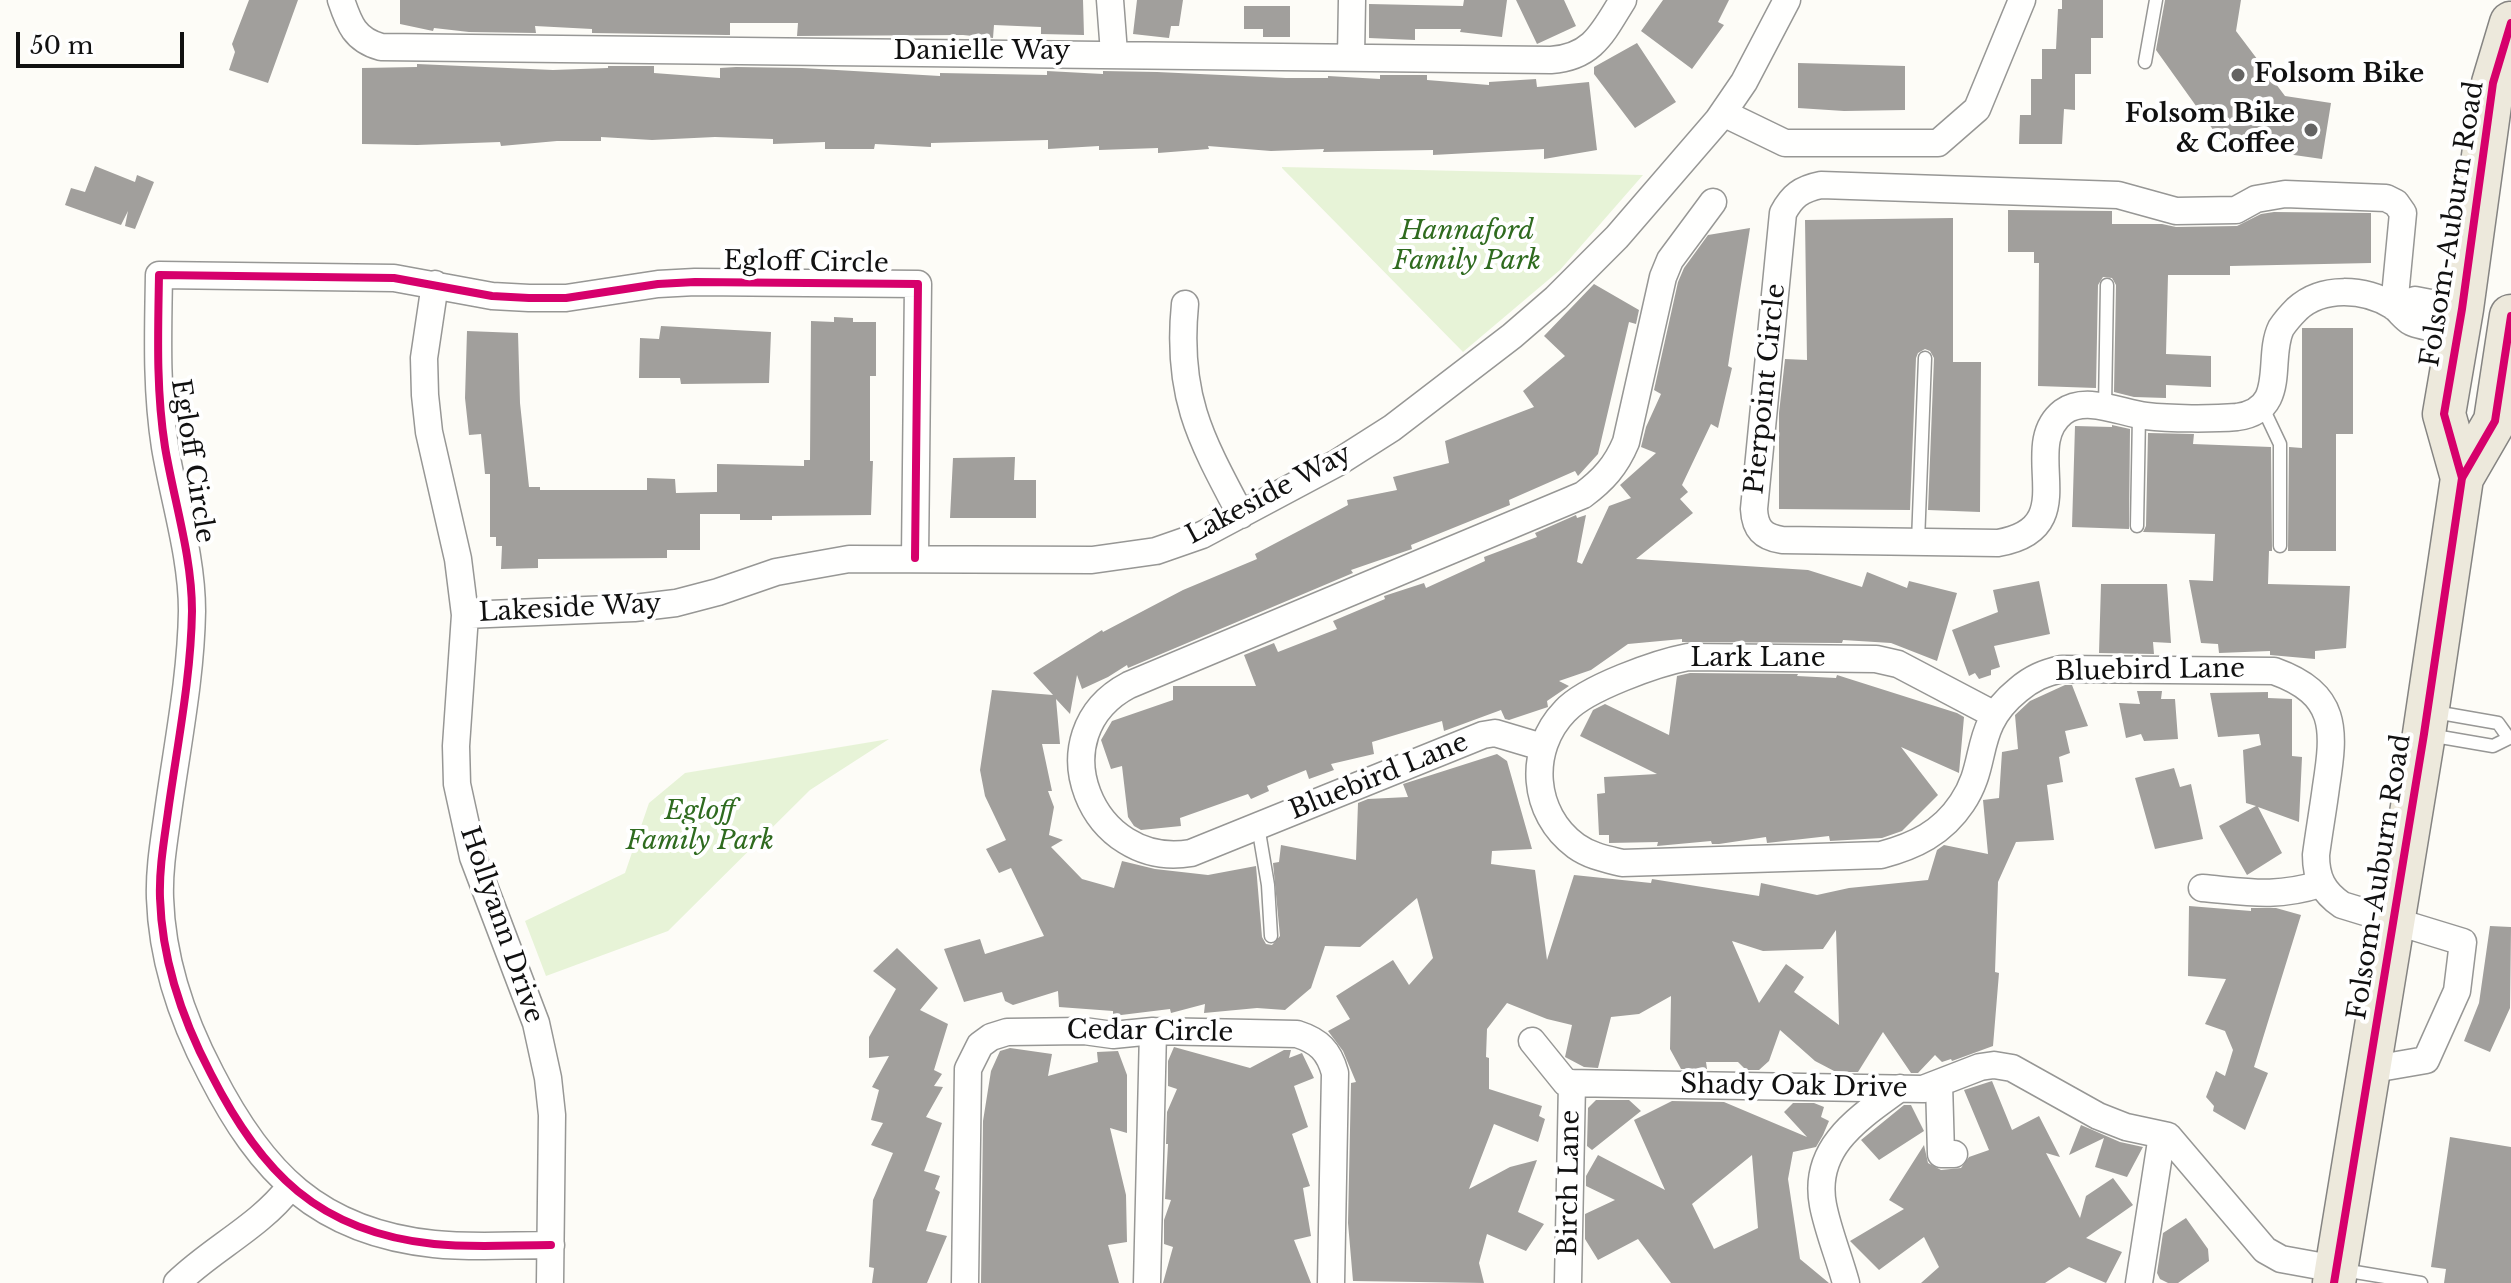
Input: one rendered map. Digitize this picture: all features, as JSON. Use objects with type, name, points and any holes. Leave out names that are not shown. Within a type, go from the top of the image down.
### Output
[{"type":"main road","name":"Folsom-Auburn Road","points":[[2462,478],[2444,414],[2493,83],[2511,23]]},
{"type":"main road","name":"Folsom-Auburn Road","points":[[2335,1276],[2426,722],[2462,478],[2495,421],[2509,338]]},
{"type":"street","name":"Danielle Way","points":[[341,0],[352,31],[368,43],[381,47],[1565,59],[1590,47],[1623,0]]},
{"type":"street","points":[[1110,0],[1114,53]]},
{"type":"street","points":[[1351,57],[1352,0]]},
{"type":"street","name":"Lakeside Way","points":[[465,615],[634,608],[704,596],[812,563],[915,558],[1092,560],[1156,551],[1202,535],[1337,463],[1392,428],[1512,336],[1556,298],[1617,237],[1723,113],[1744,82],[1787,0]]},
{"type":"street","points":[[1723,113],[1785,143],[1938,143],[1977,109],[2022,0]]},
{"type":"street","name":"Pierpoint Circle","points":[[2262,406],[2236,417],[2139,415],[2089,405],[2063,412],[2052,425],[2047,441],[2046,506],[2042,517],[2031,531],[2016,540],[1998,543],[1782,540],[1769,538],[1755,522],[1783,213],[1791,199],[1804,188],[1821,185],[2118,195],[2176,211],[2236,210],[2256,199],[2285,194],[2386,198],[2396,203],[2403,213],[2394,307]]},
{"type":"street","name":"Bluebird Lane","points":[[1713,202],[1670,260],[1663,277],[1626,442],[1619,460],[1604,480],[1583,495],[1115,693],[1092,716],[1081,749],[1082,773],[1101,819],[1119,838],[1135,848],[1157,854],[1191,853],[1483,735],[1495,733],[1542,747],[1539,782],[1544,804],[1553,822],[1578,847],[1601,859],[1622,863],[1881,855],[1908,848],[1928,838],[1946,823],[1963,802],[1972,784],[1993,714],[2030,680],[2044,673],[2062,669],[2261,669],[2293,677],[2307,687],[2322,704],[2331,724],[2333,744],[2316,855],[2320,884]]},
{"type":"street","name":"Egloff Circle","points":[[551,1245],[436,1244],[401,1239],[350,1222],[290,1187],[253,1146],[233,1116],[194,1042],[174,990],[163,935],[160,898],[161,860],[190,645],[192,608],[189,570],[165,446],[159,393],[159,275],[394,278],[492,296],[529,298],[566,298],[658,284],[695,282],[918,284],[915,558]]},
{"type":"street","name":"Hollyann Drive","points":[[435,284],[424,358],[425,395],[429,432],[458,559],[465,615],[456,746],[457,784],[473,857],[536,1023],[543,1053],[552,1115],[550,1283]]},
{"type":"street","points":[[2262,406],[2272,390],[2280,330],[2295,311],[2322,294],[2358,293],[2373,296],[2394,307],[2415,300],[2460,320]]},
{"type":"street","points":[[1185,304],[1183,362],[1188,397],[1205,448],[1241,515]]},
{"type":"street","name":"Lark Lane","points":[[1542,747],[1552,725],[1566,709],[1584,696],[1667,661],[1688,657],[1876,659],[1898,664],[1993,714]]},
{"type":"street","points":[[2202,888],[2273,894],[2292,893],[2320,884],[2331,898],[2342,905],[2463,942],[2457,991],[2426,1060],[2368,1070]]},
{"type":"street","name":"Cedar Circle","points":[[965,1283],[968,1069],[980,1045],[991,1037],[1007,1032],[1084,1031],[1113,1035],[1153,1031],[1297,1034],[1323,1047],[1335,1073],[1331,1283]]},
{"type":"street","points":[[1147,1283],[1153,1031]]},
{"type":"street","points":[[1532,1041],[1566,1083],[1572,1083]]},
{"type":"street","name":"Shady Oak Drive","points":[[1572,1083],[1923,1089],[1980,1067],[1994,1065],[2012,1068],[2098,1116],[2126,1127],[2162,1135]]},
{"type":"street","name":"Birch Lane","points":[[1568,1283],[1572,1083]]},
{"type":"street","points":[[1939,1083],[1941,1154],[1954,1154]]},
{"type":"street","points":[[1846,1283],[1823,1206],[1821,1188],[1825,1166],[1842,1134],[1900,1088]]},
{"type":"street","points":[[2139,1283],[2162,1135],[2168,1136],[2265,1250],[2281,1259],[2335,1276]]},
{"type":"street","points":[[177,1283],[194,1267],[247,1230],[274,1207],[290,1187]]},
{"type":"lane","points":[[2145,62],[2156,0]]},
{"type":"lane","points":[[2105,408],[2107,285]]},
{"type":"lane","points":[[1918,542],[1925,358]]},
{"type":"lane","points":[[2262,406],[2280,444],[2280,546]]},
{"type":"lane","points":[[2137,526],[2139,415]]},
{"type":"lane","points":[[2426,722],[2498,723],[2510,737],[2493,746],[2426,722]]},
{"type":"lane","points":[[1258,826],[1268,885],[1271,936]]},
{"type":"lane","points":[[2335,1276],[2421,1283]]},
{"type":"green space","name":"Hannaford Family Park","points":[[1282,168],[1643,175],[1560,270],[1463,352]]},
{"type":"green space","name":"Egloff Family Park","points":[[889,739],[810,790],[668,931],[546,976],[525,921],[625,873],[649,803],[685,773]]},
{"type":"building","points":[[249,0],[298,0],[268,83],[229,70],[235,52],[232,44]]},
{"type":"building","points":[[400,0],[1083,0],[1084,35],[1041,34],[1041,27],[994,25],[993,38],[963,35],[797,36],[798,23],[730,23],[730,35],[592,33],[592,29],[535,26],[536,33],[434,28],[433,31],[400,24]]},
{"type":"building","points":[[1137,0],[1183,0],[1179,26],[1171,26],[1169,38],[1133,34]]},
{"type":"building","points":[[1464,0],[1507,0],[1502,37],[1460,32],[1461,29],[1415,29],[1415,40],[1369,38],[1369,4],[1463,6]]},
{"type":"building","points":[[1516,0],[1564,0],[1576,26],[1537,44]]},
{"type":"building","points":[[1663,0],[1729,0],[1718,22],[1724,25],[1692,69],[1641,31]]},
{"type":"building","points":[[2062,0],[2103,0],[2103,38],[2091,38],[2091,74],[2075,74],[2075,110],[2064,109],[2062,144],[2019,144],[2020,115],[2031,115],[2031,79],[2042,79],[2042,49],[2056,49],[2058,9],[2062,9]]},
{"type":"building","points":[[2165,0],[2241,0],[2236,31],[2285,96],[2331,103],[2322,159],[2224,145],[2156,50]]},
{"type":"building","points":[[1244,6],[1290,6],[1290,37],[1263,37],[1263,29],[1244,29]]},
{"type":"building","points":[[1637,43],[1676,102],[1635,128],[1594,74],[1594,67]]},
{"type":"building","points":[[1798,63],[1905,66],[1905,110],[1798,108]]},
{"type":"building","points":[[417,64],[553,70],[654,66],[654,73],[720,78],[720,68],[736,67],[940,76],[940,73],[1047,75],[1047,71],[1380,79],[1380,75],[1427,75],[1427,80],[1489,85],[1489,82],[1536,79],[1537,87],[1589,82],[1597,150],[1544,159],[1544,149],[1433,155],[1433,150],[1323,152],[1324,149],[1271,151],[1208,146],[1209,149],[1158,153],[1158,148],[1099,150],[1099,146],[1048,149],[1048,140],[931,143],[931,147],[875,144],[874,149],[825,149],[825,142],[773,144],[773,139],[715,137],[652,140],[601,137],[601,141],[501,146],[500,142],[362,144],[362,68],[417,67]]},
{"type":"building","points":[[95,166],[135,182],[137,175],[154,182],[135,229],[125,226],[128,211],[121,225],[65,205],[71,188],[85,192]]},
{"type":"building","points":[[2008,210],[2112,211],[2112,224],[2176,227],[2237,226],[2261,214],[2274,212],[2371,213],[2371,263],[2230,266],[2230,275],[2168,275],[2166,354],[2211,356],[2211,387],[2166,385],[2166,398],[2134,397],[2114,392],[2116,285],[2112,278],[2103,277],[2098,285],[2096,388],[2038,386],[2039,263],[2034,263],[2034,252],[2008,252]]},
{"type":"building","points":[[1953,218],[1953,362],[1981,362],[1980,512],[1928,510],[1934,358],[1925,349],[1916,358],[1910,510],[1779,509],[1779,413],[1785,359],[1807,360],[1805,220]]},
{"type":"building","points":[[1750,228],[1728,366],[1732,368],[1718,428],[1711,424],[1682,485],[1688,492],[1680,499],[1693,513],[1636,559],[1808,570],[1862,587],[1867,572],[1907,588],[1909,581],[1957,593],[1937,661],[1891,643],[1843,640],[1842,643],[1682,642],[1682,639],[1628,644],[1591,670],[1559,681],[1569,686],[1547,701],[1548,707],[1509,720],[1505,719],[1501,710],[1444,731],[1442,721],[1372,742],[1374,754],[1331,764],[1334,770],[1309,779],[1306,770],[1267,786],[1269,791],[1251,799],[1248,794],[1180,818],[1181,826],[1141,830],[1134,826],[1128,817],[1122,766],[1111,769],[1101,740],[1112,721],[1173,700],[1173,686],[1256,686],[1244,655],[1274,643],[1278,652],[1337,629],[1333,621],[1385,599],[1384,596],[1424,583],[1426,588],[1485,561],[1484,557],[1537,537],[1535,533],[1576,515],[1577,518],[1586,515],[1577,562],[1582,564],[1609,506],[1631,498],[1620,485],[1656,453],[1641,447],[1661,394],[1654,390],[1678,282],[1684,268],[1708,235]]},
{"type":"building","points":[[1594,284],[1639,310],[1636,324],[1629,322],[1598,454],[1578,476],[1575,471],[1509,500],[1510,505],[1411,545],[1412,549],[1351,570],[1353,573],[1128,668],[1127,665],[1082,689],[1077,675],[1070,714],[1056,699],[1060,744],[1042,744],[1052,791],[1048,791],[1054,807],[1049,835],[1063,840],[1051,847],[1082,879],[1114,888],[1122,861],[1155,869],[1208,875],[1256,866],[1262,937],[1266,944],[1272,945],[1280,936],[1273,863],[1279,862],[1281,845],[1356,860],[1358,803],[1368,799],[1408,797],[1403,784],[1497,754],[1507,761],[1532,849],[1492,851],[1491,864],[1535,870],[1547,960],[1574,875],[1651,883],[1652,879],[1759,896],[1761,883],[1817,895],[1849,888],[1928,880],[1937,850],[1944,845],[1988,854],[1983,800],[1999,798],[2002,752],[2018,749],[2015,715],[2030,701],[2065,685],[2072,685],[2088,726],[2065,731],[2070,753],[2059,757],[2063,782],[2047,785],[2054,840],[2016,842],[1998,882],[1995,972],[1999,973],[1993,1046],[1952,1061],[1942,1062],[1935,1055],[1918,1073],[1911,1073],[1883,1032],[1858,1072],[1836,1072],[1815,1061],[1780,1030],[1769,1061],[1759,1070],[1746,1070],[1738,1062],[1706,1062],[1707,1069],[1681,1069],[1670,1049],[1671,996],[1639,1014],[1611,1017],[1598,1068],[1584,1067],[1565,1057],[1572,1025],[1507,1003],[1487,1029],[1489,1089],[1542,1106],[1539,1116],[1545,1119],[1538,1142],[1494,1124],[1469,1189],[1510,1167],[1537,1160],[1518,1212],[1544,1224],[1526,1251],[1487,1234],[1479,1263],[1484,1283],[1353,1281],[1348,1223],[1351,1083],[1356,1082],[1343,1051],[1328,1031],[1350,1019],[1336,996],[1393,960],[1409,985],[1433,958],[1417,898],[1360,947],[1325,946],[1311,988],[1285,1010],[1257,1008],[1204,1013],[1205,1004],[1171,1013],[1170,1009],[1113,1016],[1113,1011],[1059,1007],[1058,991],[1013,1005],[1005,1001],[1002,992],[964,1002],[944,949],[980,939],[985,954],[1044,936],[1011,868],[999,873],[986,849],[1006,840],[985,796],[980,770],[992,690],[1053,695],[1033,673],[1102,630],[1183,590],[1257,559],[1255,554],[1348,505],[1347,500],[1397,490],[1393,477],[1449,463],[1445,441],[1534,407],[1523,391],[1565,356],[1544,336]],"holes":[[[1836,930],[1839,1025],[1794,992],[1804,977],[1786,964],[1759,1003],[1732,941],[1763,951],[1823,949]]]},
{"type":"building","points":[[834,317],[853,318],[853,322],[876,322],[876,376],[870,376],[871,515],[772,516],[772,520],[740,520],[740,514],[700,514],[700,550],[667,550],[667,558],[538,559],[538,568],[501,569],[502,546],[496,546],[496,537],[490,537],[490,474],[485,474],[481,434],[469,435],[465,398],[467,331],[518,333],[520,403],[529,487],[540,487],[540,490],[647,490],[647,478],[675,479],[676,493],[717,492],[717,464],[804,466],[804,460],[810,460],[811,321],[834,322]]},
{"type":"building","points":[[661,326],[771,332],[769,383],[681,384],[680,378],[639,378],[640,338],[659,339]]},
{"type":"building","points":[[2302,328],[2353,328],[2353,434],[2336,434],[2336,551],[2288,551],[2289,447],[2302,448]]},
{"type":"building","points":[[2112,425],[2130,429],[2129,529],[2072,527],[2075,426]]},
{"type":"building","points":[[2148,433],[2194,434],[2193,444],[2271,447],[2272,551],[2269,551],[2268,584],[2350,586],[2346,648],[2315,651],[2315,659],[2270,655],[2270,651],[2219,653],[2218,644],[2201,643],[2189,580],[2213,581],[2215,534],[2143,532],[2146,526]]},
{"type":"building","points":[[1015,457],[1014,480],[1036,480],[1036,518],[950,518],[953,458]]},
{"type":"building","points":[[2039,581],[2050,634],[1994,646],[2000,667],[1991,670],[1991,675],[1979,679],[1975,673],[1969,676],[1952,630],[1998,612],[1993,590]]},
{"type":"building","points":[[2101,584],[2167,584],[2171,643],[2153,642],[2154,654],[2099,653]]},
{"type":"building","points":[[1690,673],[1798,674],[1836,678],[1837,675],[1957,713],[1964,717],[1959,773],[1901,747],[1938,795],[1902,831],[1882,838],[1830,841],[1829,836],[1767,843],[1766,837],[1719,844],[1712,844],[1711,841],[1657,846],[1658,842],[1609,843],[1609,835],[1599,835],[1597,794],[1605,793],[1604,777],[1657,774],[1580,736],[1593,710],[1605,704],[1669,735],[1677,676]]},
{"type":"building","points":[[2137,691],[2162,691],[2161,699],[2175,699],[2178,739],[2144,741],[2141,734],[2126,738],[2119,703],[2140,704]]},
{"type":"building","points":[[2268,692],[2268,698],[2292,699],[2292,756],[2302,757],[2299,822],[2258,807],[2282,853],[2247,875],[2219,826],[2256,806],[2246,803],[2243,750],[2261,745],[2259,734],[2218,737],[2210,693]]},
{"type":"building","points":[[2174,768],[2180,787],[2191,784],[2203,839],[2155,849],[2135,778]]},
{"type":"building","points":[[2189,906],[2251,911],[2251,908],[2276,908],[2301,915],[2254,1067],[2268,1073],[2245,1130],[2213,1111],[2214,1106],[2206,1097],[2216,1071],[2225,1076],[2233,1050],[2225,1031],[2205,1024],[2226,979],[2188,976]]},
{"type":"building","points":[[2490,926],[2511,927],[2510,1008],[2490,1052],[2464,1041],[2479,1003]]},
{"type":"building","points":[[897,948],[938,988],[920,1010],[948,1024],[934,1070],[942,1074],[934,1086],[943,1087],[926,1117],[942,1123],[924,1171],[940,1176],[935,1189],[940,1192],[926,1231],[947,1236],[927,1283],[872,1283],[874,1268],[869,1267],[873,1200],[893,1153],[871,1145],[883,1123],[871,1120],[879,1090],[872,1087],[889,1056],[869,1058],[869,1037],[896,989],[873,971]]},
{"type":"building","points":[[1174,1047],[1250,1068],[1284,1050],[1291,1050],[1289,1058],[1302,1053],[1314,1078],[1294,1086],[1308,1127],[1292,1134],[1310,1186],[1303,1188],[1311,1236],[1294,1240],[1311,1283],[1163,1283],[1173,1247],[1164,1244],[1164,1220],[1171,1200],[1165,1199],[1166,1144],[1167,1112],[1177,1089],[1168,1086],[1168,1061]]},
{"type":"building","points":[[1010,1048],[1052,1054],[1048,1076],[1098,1062],[1097,1052],[1118,1051],[1127,1075],[1127,1133],[1110,1128],[1126,1195],[1127,1242],[1108,1245],[1119,1283],[981,1283],[983,1121],[991,1071],[1000,1051]]},
{"type":"building","points":[[1992,1081],[2012,1130],[2039,1116],[2060,1157],[2046,1153],[2080,1218],[2086,1196],[2113,1178],[2133,1205],[2086,1238],[2122,1252],[2106,1283],[2069,1267],[2045,1283],[1921,1283],[1939,1267],[1924,1237],[1879,1270],[1850,1241],[1904,1209],[1889,1200],[1924,1145],[1928,1163],[1941,1170],[1961,1168],[1969,1157],[1989,1150],[1964,1090]]},
{"type":"building","points":[[1596,1100],[1629,1100],[1641,1111],[1592,1150],[1587,1146],[1588,1108]]},
{"type":"building","points":[[1672,1101],[1724,1102],[1807,1137],[1784,1112],[1793,1103],[1814,1103],[1824,1107],[1821,1117],[1829,1121],[1823,1135],[1816,1147],[1793,1152],[1788,1179],[1800,1259],[1829,1283],[1671,1283],[1638,1239],[1598,1260],[1585,1239],[1585,1214],[1615,1200],[1586,1186],[1586,1176],[1598,1155],[1665,1190],[1634,1120]],"holes":[[[1752,1155],[1758,1228],[1714,1249],[1692,1204]]]},
{"type":"building","points":[[1904,1105],[1911,1105],[1924,1131],[1879,1160],[1861,1140]]},
{"type":"building","points":[[2081,1125],[2120,1142],[2143,1147],[2127,1177],[2095,1167],[2104,1138],[2069,1155]]},
{"type":"building","points":[[2450,1137],[2511,1147],[2511,1283],[2444,1283],[2446,1269],[2431,1267]]},
{"type":"building","points":[[2186,1218],[2208,1249],[2209,1261],[2178,1283],[2168,1283],[2160,1279],[2157,1273],[2163,1233]]},
{"type":"cycle path","points":[[2462,478],[2444,414],[2462,309],[2493,83],[2511,23]]},
{"type":"cycle path","points":[[551,1245],[434,1244],[393,1237],[357,1226],[326,1211],[273,1168],[251,1140],[230,1109],[191,1032],[169,967],[160,898],[163,844],[186,687],[192,611],[186,549],[162,426],[158,361],[159,275],[394,278],[492,296],[529,298],[566,298],[658,284],[695,282],[918,284],[915,558]]},
{"type":"cycle path","points":[[2334,1283],[2424,734],[2462,478],[2495,421],[2511,316]]},
{"type":"place","name":"Folsom Bike","points":[[2238,75]]},
{"type":"place","name":"Folsom Bike & Coffee","points":[[2311,130]]}]
